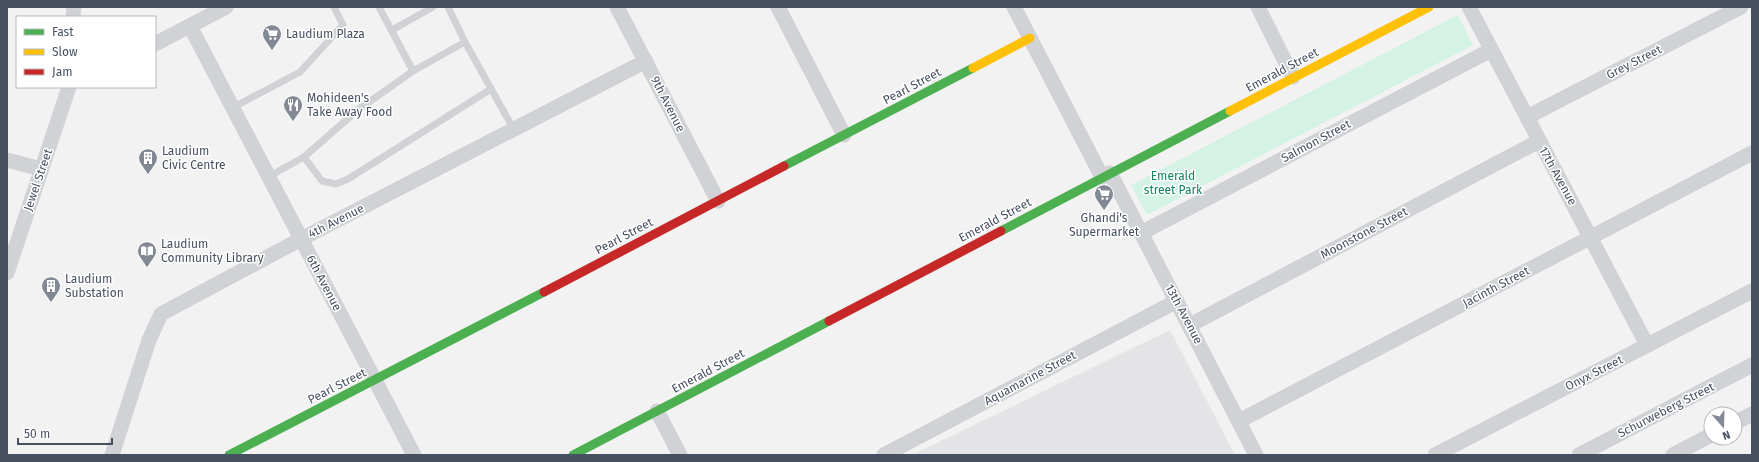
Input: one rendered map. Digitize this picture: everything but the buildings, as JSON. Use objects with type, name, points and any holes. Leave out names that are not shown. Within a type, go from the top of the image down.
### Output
[{"type":"street","points":[[156,43],[226,7]]},
{"type":"street","name":"9th Avenue","points":[[617,7],[718,201]]},
{"type":"street","points":[[778,7],[844,135]]},
{"type":"street","name":"13th Avenue","points":[[1014,7],[1106,175],[1141,233],[1256,455]]},
{"type":"street","points":[[1258,7],[1293,77]]},
{"type":"street","name":"Emerald Street","points":[[573,455],[1429,7]]},
{"type":"street","name":"17th Avenue","points":[[1469,7],[1539,141],[1592,237],[1647,345]]},
{"type":"street","name":"Grey Street","points":[[1527,117],[1741,7]]},
{"type":"street","name":"6th Avenue","points":[[190,26],[414,455]]},
{"type":"street","name":"Pearl Street","points":[[229,455],[376,380],[1030,38]]},
{"type":"street","name":"Salmon Street","points":[[1141,233],[1491,50]]},
{"type":"street","name":"4th Avenue","points":[[112,455],[149,340],[161,314],[301,239],[646,61]]},
{"type":"street","name":"Jewel Street","points":[[7,273],[69,88]]},
{"type":"street","name":"Moonstone Street","points":[[1190,325],[1539,141]]},
{"type":"street","name":"Jacinth Street","points":[[1239,421],[1752,153]]},
{"type":"street","points":[[7,160],[41,169]]},
{"type":"street","name":"Onyx Street","points":[[1435,455],[1752,291]]},
{"type":"street","name":"Aquamarine Street","points":[[884,455],[1177,302]]},
{"type":"street","name":"Schurweberg Street","points":[[1579,455],[1752,366]]},
{"type":"street","points":[[657,412],[680,455]]},
{"type":"street","points":[[1673,455],[1703,439]]},
{"type":"lane","points":[[232,108],[300,72],[343,25],[334,7]]},
{"type":"lane","points":[[379,7],[413,71]]},
{"type":"lane","points":[[392,30],[433,7]]},
{"type":"lane","points":[[448,7],[465,42],[514,130]]},
{"type":"lane","points":[[268,177],[304,157],[360,108],[413,71],[465,42]]},
{"type":"lane","points":[[304,157],[322,180],[336,184],[491,89]]},
{"type":"shaded area","points":[[1170,330],[1235,455],[912,455]]},
{"type":"green space","name":"Emerald street Park","points":[[1458,15],[1473,45],[1147,215],[1131,185]]},
{"type":"traffic: fast","points":[[784,166],[973,68]]},
{"type":"traffic: fast","points":[[1001,231],[1230,111]]},
{"type":"traffic: fast","points":[[229,455],[544,292]]},
{"type":"traffic: fast","points":[[573,455],[829,321]]},
{"type":"traffic: slow","points":[[1230,111],[1429,7]]},
{"type":"traffic: slow","points":[[973,68],[1030,38]]},
{"type":"traffic: jam","points":[[544,292],[784,166]]},
{"type":"traffic: jam","points":[[829,321],[1001,231]]},
{"type":"place","name":"Laudium Plaza","points":[[272,51]]},
{"type":"place","name":"Mohideen's Take Away Food","points":[[293,122]]},
{"type":"place","name":"Laudium Civic Centre","points":[[148,175]]},
{"type":"place","name":"Ghandi's Supermarket","points":[[1104,211]]},
{"type":"place","name":"Laudium Community Library","points":[[147,268]]},
{"type":"place","name":"Laudium Substation","points":[[51,303]]}]
